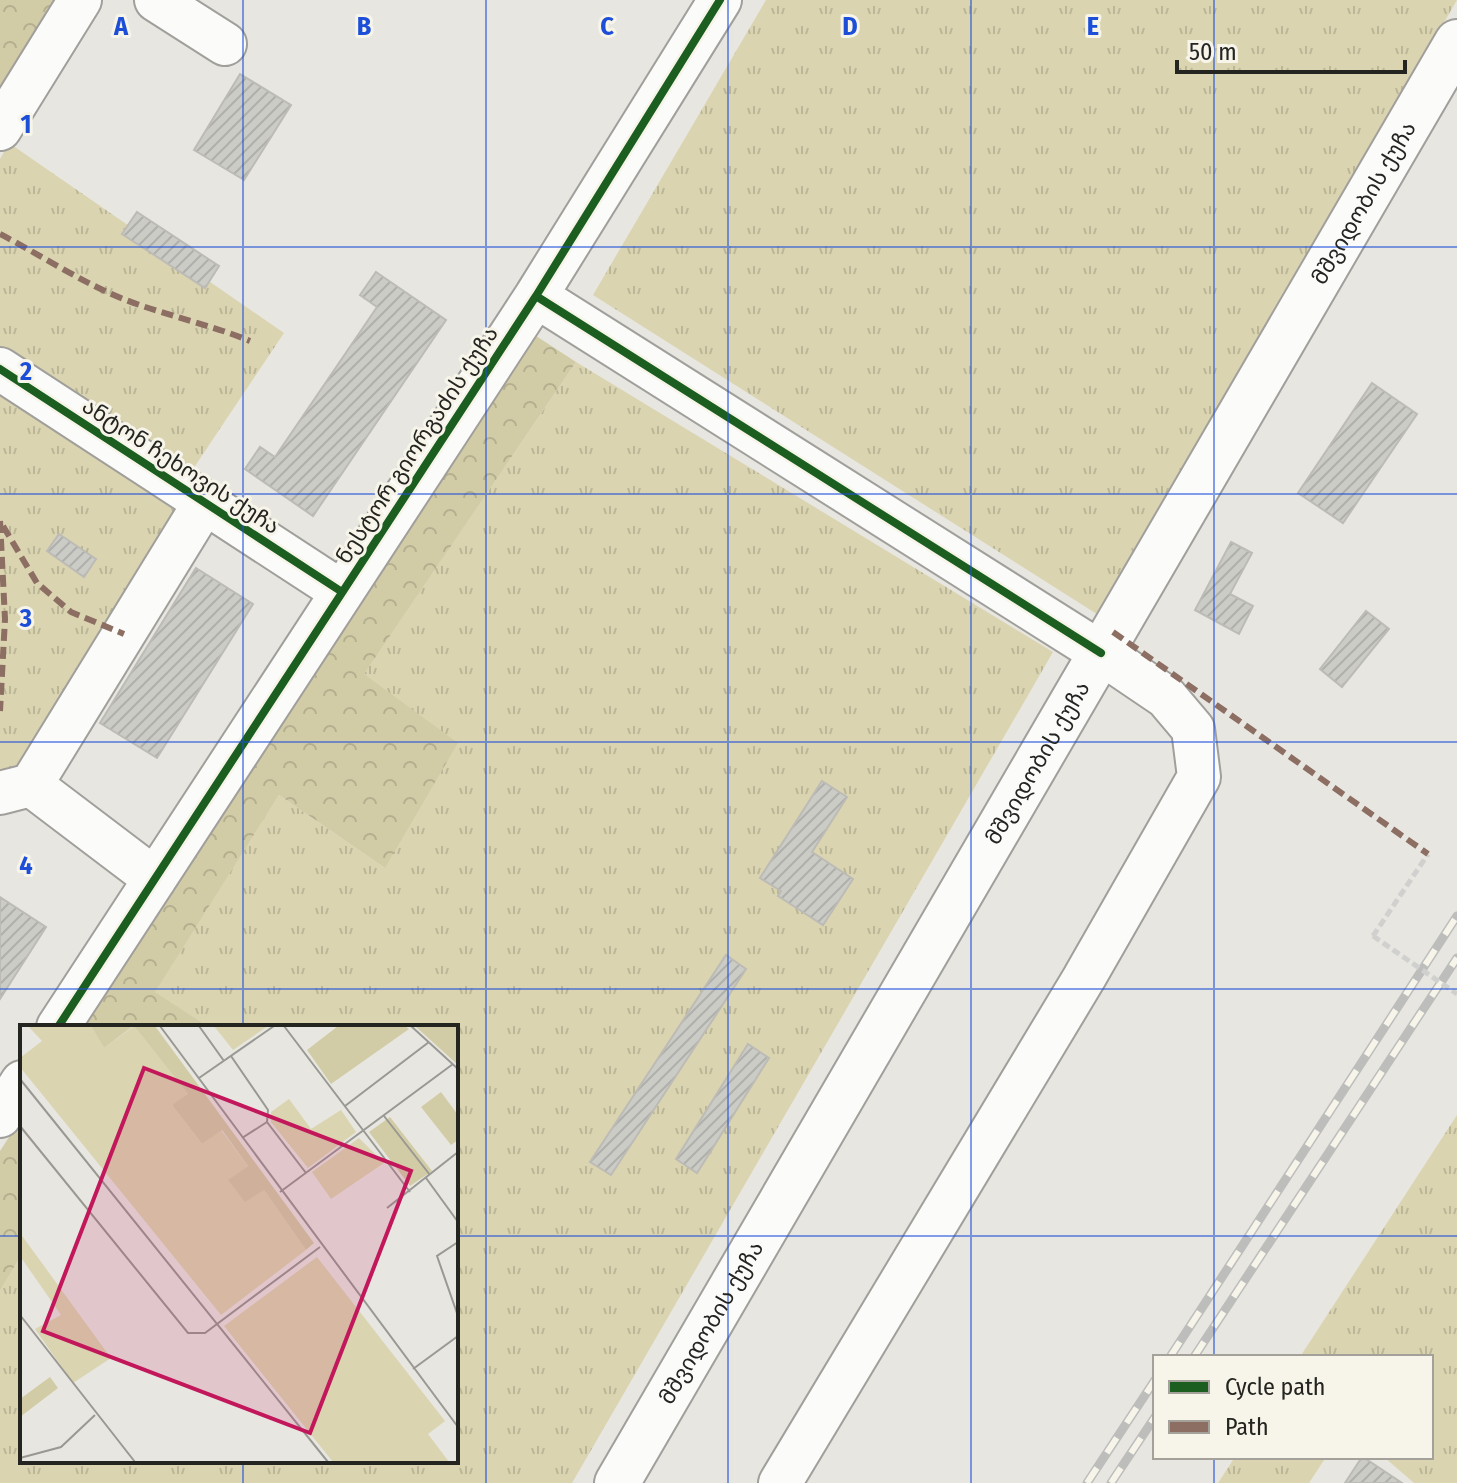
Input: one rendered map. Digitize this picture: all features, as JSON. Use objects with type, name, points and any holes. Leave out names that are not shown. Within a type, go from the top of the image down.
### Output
[{"type":"main road","name":"მშვიდობის ქუჩა","points":[[617,1483],[1457,42]]},
{"type":"street","points":[[0,129],[80,0]]},
{"type":"street","points":[[156,0],[225,44]]},
{"type":"street","name":"ნესტორ გიორგაძის ქუჩა","points":[[59,1025],[536,296],[720,0]]},
{"type":"street","points":[[536,296],[1101,653],[1166,697],[1193,729],[1199,777],[1084,978],[780,1483]]},
{"type":"street","name":"ანტონ ჩეხოვის ქუჩა","points":[[0,369],[342,592]]},
{"type":"street","points":[[155,879],[16,789],[205,502]]},
{"type":"street","points":[[0,1116],[20,1085]]},
{"type":"path","points":[[1428,854],[1373,936],[1457,994]]},
{"type":"green space","points":[[0,0],[58,0],[0,94]]},
{"type":"green space","points":[[766,0],[1457,0],[1100,616],[593,295]]},
{"type":"green space","points":[[9,143],[284,333],[189,475],[0,353],[0,159]]},
{"type":"green space","points":[[530,332],[576,362],[364,674],[458,743],[385,868],[279,795],[155,992],[206,1025],[81,1025]]},
{"type":"green space","points":[[576,362],[1053,652],[572,1483],[0,1483],[0,1291],[20,1257],[20,1463],[458,1463],[458,1025],[206,1025],[154,992],[279,795],[385,868],[363,675]]},
{"type":"green space","points":[[0,392],[177,505],[22,767],[0,775]]},
{"type":"green space","points":[[1457,1115],[1457,1483],[1414,1483],[1386,1459],[1433,1459],[1433,1355],[1301,1355]]},
{"type":"green space","points":[[20,1120],[20,1257],[0,1291],[0,1151]]},
{"type":"green space","points":[[1234,1459],[1325,1459],[1309,1483],[1218,1483]]},
{"type":"building","points":[[240,74],[291,105],[244,180],[194,150]]},
{"type":"building","points":[[137,212],[219,266],[205,288],[122,234]]},
{"type":"building","points":[[376,272],[446,320],[313,516],[245,469],[260,447],[275,457],[377,307],[360,295]]},
{"type":"building","points":[[1372,383],[1417,414],[1343,523],[1298,493]]},
{"type":"building","points":[[59,534],[96,559],[84,577],[47,551]]},
{"type":"building","points":[[1231,542],[1252,553],[1230,594],[1253,606],[1239,634],[1195,610]]},
{"type":"building","points":[[196,568],[253,604],[157,758],[100,723]]},
{"type":"building","points":[[1366,611],[1389,629],[1342,687],[1320,669]]},
{"type":"building","points":[[822,781],[847,797],[812,852],[853,879],[823,925],[778,896],[781,891],[760,878]]},
{"type":"building","points":[[0,897],[46,927],[0,999]]},
{"type":"building","points":[[726,955],[746,969],[611,1175],[590,1162]]},
{"type":"building","points":[[748,1044],[769,1058],[697,1173],[676,1159]]},
{"type":"building","points":[[1361,1459],[1366,1459],[1402,1483],[1345,1483]]},
{"type":"railway","points":[[1171,1355],[1457,916]]},
{"type":"railway","points":[[1195,1355],[1457,958]]},
{"type":"railway","points":[[1087,1483],[1153,1383]]},
{"type":"railway","points":[[1111,1483],[1153,1420]]},
{"type":"marked path","points":[[0,234],[111,294],[250,341]]},
{"type":"marked path","points":[[0,521],[5,619],[0,711]]},
{"type":"marked path","points":[[3,526],[37,583],[71,612],[124,634]]},
{"type":"marked path","points":[[1113,632],[1428,854]]},
{"type":"cycle path","points":[[59,1025],[536,296],[720,0]]},
{"type":"cycle path","points":[[536,296],[1101,653]]},
{"type":"cycle path","points":[[0,369],[342,592]]}]
